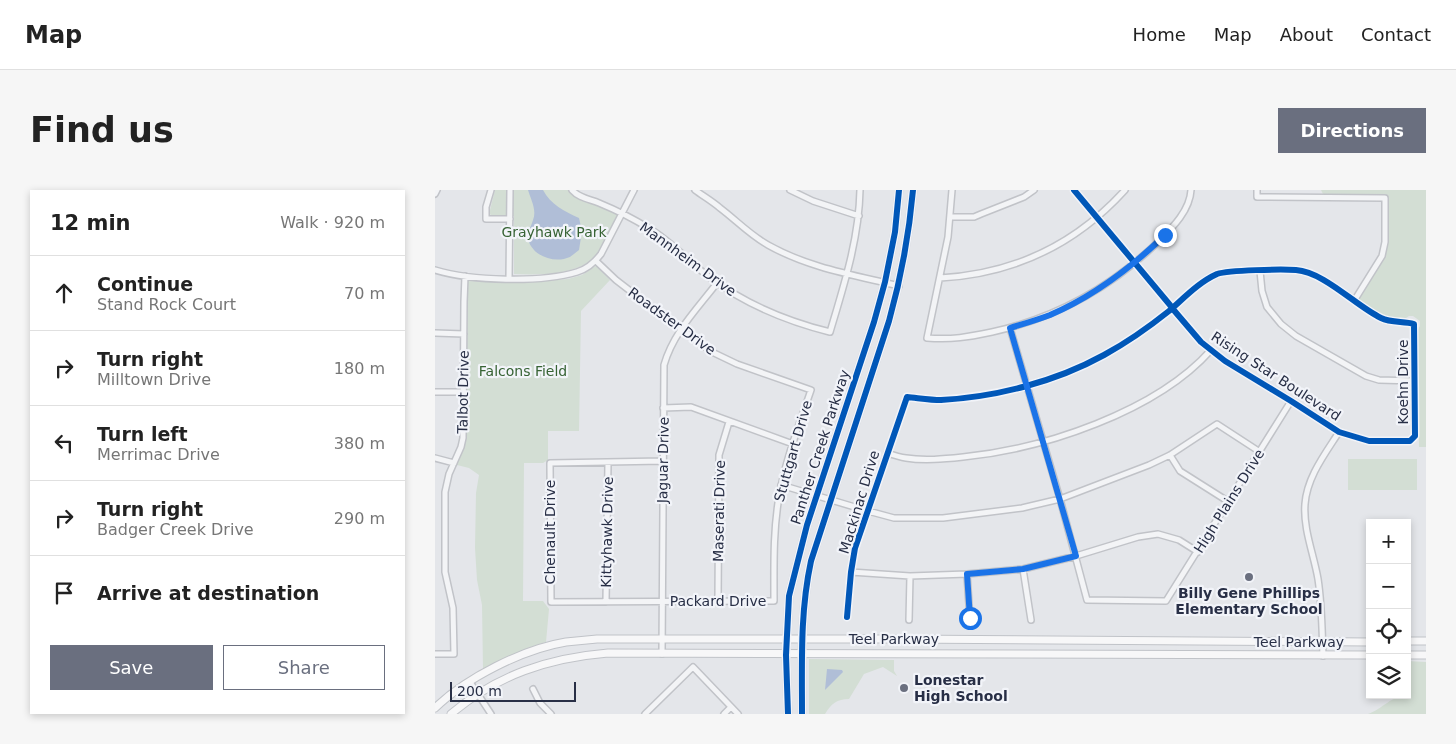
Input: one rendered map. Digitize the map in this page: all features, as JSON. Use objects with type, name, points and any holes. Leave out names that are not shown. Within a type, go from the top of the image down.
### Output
[{"type":"main road","name":"Panther Creek Parkway","points":[[788,714],[786,639],[789,596],[798,555],[874,322],[885,282],[895,232],[899,190]]},
{"type":"main road","name":"Panther Creek Parkway","points":[[803,714],[801,655],[807,580],[816,541],[899,286],[913,190]]},
{"type":"main road","name":"Teel Parkway","points":[[435,708],[469,682],[499,665],[533,650],[565,642],[597,639],[1366,642]]},
{"type":"main road","points":[[896,654],[897,639]]},
{"type":"main road","points":[[992,640],[993,654]]},
{"type":"main road","points":[[1189,641],[1189,655]]},
{"type":"main road","points":[[1411,641],[1426,641]]},
{"type":"main road","name":"Teel Parkway","points":[[451,714],[477,694],[512,674],[558,659],[608,653],[1366,656]]},
{"type":"main road","points":[[1411,655],[1426,655]]},
{"type":"street","points":[[435,194],[437,190]]},
{"type":"street","points":[[491,190],[485,207],[485,219],[510,219]]},
{"type":"street","points":[[509,279],[510,190]]},
{"type":"street","points":[[435,270],[465,276],[509,279],[549,277],[571,273],[587,267],[596,261],[607,246],[634,190]]},
{"type":"street","points":[[695,190],[766,244],[787,256],[817,266],[899,286]]},
{"type":"street","points":[[790,190],[813,201],[859,216]]},
{"type":"street","points":[[847,274],[859,216],[860,190]]},
{"type":"street","points":[[952,190],[950,217],[940,278],[927,338],[949,339],[1010,328],[1049,315],[1078,302],[1135,263],[1165,235],[1182,215],[1191,198],[1191,190]]},
{"type":"street","points":[[950,217],[974,216],[987,212],[1024,197],[1034,190]]},
{"type":"street","name":"Rising Star Boulevard","points":[[1075,190],[1201,342],[1225,361],[1339,432],[1369,441],[1410,441],[1413,439]]},
{"type":"street","points":[[940,278],[965,277],[992,272],[1022,262],[1069,237],[1097,218],[1125,190]]},
{"type":"street","points":[[1027,386],[1070,372],[1104,355],[1157,321],[1204,281],[1219,273],[1290,270],[1306,272],[1354,301],[1382,256],[1384,249],[1385,198],[1257,197],[1257,190]]},
{"type":"street","points":[[1318,190],[1318,198]]},
{"type":"street","name":"Mannheim Drive","points":[[573,192],[623,214],[651,229],[717,283],[736,296],[769,313],[808,327],[830,332],[847,274]]},
{"type":"street","name":"Roadster Drive","points":[[596,261],[616,280],[712,352],[737,364],[811,390]]},
{"type":"street","points":[[1260,271],[1262,291],[1267,307],[1281,324],[1296,336],[1366,376],[1379,380],[1415,381]]},
{"type":"street","name":"Talbot Drive","points":[[435,654],[454,654],[453,608],[445,572],[445,492],[449,474],[463,438],[465,276]]},
{"type":"street","name":"Jaguar Drive","points":[[662,654],[664,365],[669,350],[681,330],[717,283]]},
{"type":"street","name":"Koehn Drive","points":[[1354,301],[1382,319],[1414,324],[1415,432],[1413,439]]},
{"type":"street","points":[[1010,328],[1076,556]]},
{"type":"street","points":[[435,333],[464,334]]},
{"type":"street","points":[[887,453],[906,458],[940,460],[984,455],[1044,442],[1096,424],[1146,400],[1198,364],[1211,350]]},
{"type":"street","name":"Mackinac Drive","points":[[847,617],[855,548],[907,398],[939,400],[970,397],[1027,386]]},
{"type":"street","name":"Stuttgart Drive","points":[[774,601],[775,534],[781,485],[811,390]]},
{"type":"street","points":[[435,392],[463,392]]},
{"type":"street","name":"High Plains Drive","points":[[1076,556],[1087,600],[1166,601],[1291,401]]},
{"type":"street","points":[[663,408],[691,407],[793,444]]},
{"type":"street","name":"Maserati Drive","points":[[718,601],[719,455],[729,422]]},
{"type":"street","points":[[781,485],[894,518],[943,518],[1022,508],[1060,499],[1125,475],[1170,455],[1217,424],[1260,452]]},
{"type":"street","points":[[1323,656],[1318,582],[1307,532],[1305,504],[1317,467],[1339,432]]},
{"type":"street","points":[[1170,455],[1180,471],[1229,502]]},
{"type":"street","points":[[435,458],[454,463]]},
{"type":"street","points":[[608,463],[663,461]]},
{"type":"street","name":"Chenault Drive","points":[[551,602],[550,463],[608,463]]},
{"type":"street","name":"Kittyhawk Drive","points":[[606,602],[608,463]]},
{"type":"street","points":[[851,572],[910,576],[967,574],[1023,569],[1076,556],[1138,536],[1158,534],[1179,540],[1197,552]]},
{"type":"street","points":[[1023,569],[1031,620]]},
{"type":"street","points":[[967,574],[970,620]]},
{"type":"street","points":[[909,620],[910,576]]},
{"type":"street","name":"Packard Drive","points":[[551,602],[774,601]]},
{"type":"street","points":[[645,714],[693,667],[738,714]]},
{"type":"street","points":[[469,682],[491,714]]},
{"type":"street","points":[[533,689],[540,702],[551,714]]},
{"type":"street","points":[[724,714],[731,707]]},
{"type":"green space","name":"Grayhawk Park","points":[[495,190],[570,190],[575,196],[619,215],[601,250],[584,265],[549,274],[514,274],[514,216],[494,216],[489,214]]},
{"type":"green space","points":[[1321,190],[1426,190],[1426,447],[1419,447],[1417,331],[1420,321],[1413,316],[1403,320],[1384,316],[1359,301],[1385,255],[1389,198],[1383,194],[1326,195]]},
{"type":"green space","name":"Falcons Field","points":[[596,266],[610,280],[581,311],[579,431],[548,431],[548,460],[543,463],[524,463],[523,601],[543,601],[549,609],[546,642],[528,648],[483,669],[482,605],[477,580],[475,548],[476,493],[479,475],[469,468],[457,465],[466,431],[468,281],[516,283],[568,279],[582,275]]},
{"type":"green space","points":[[1348,459],[1417,459],[1417,490],[1348,490]]},
{"type":"green space","points":[[809,659],[894,660],[894,671],[897,676],[883,667],[864,674],[849,699],[835,703],[825,714],[809,714]]},
{"type":"green space","points":[[1411,661],[1426,662],[1426,714],[1368,714],[1392,700],[1411,699]]},
{"type":"water","points":[[528,190],[543,190],[554,204],[579,218],[582,231],[579,250],[570,257],[557,260],[551,259],[539,254],[530,245],[528,234],[534,212]]},
{"type":"water","points":[[827,669],[842,670],[843,672],[825,690]]},
{"type":"cycle path","points":[[788,714],[786,655],[789,596],[807,525],[874,322],[885,282],[895,232],[899,190]]},
{"type":"cycle path","points":[[802,714],[803,618],[811,561],[889,321],[904,256],[913,190]]},
{"type":"cycle path","points":[[847,617],[855,548],[907,397],[941,400],[983,396],[1004,392],[1066,373],[1085,365],[1129,340],[1169,311],[1175,306],[1186,296],[1198,286],[1217,274],[1268,270],[1307,272],[1329,283],[1381,318],[1389,321],[1414,324],[1415,436],[1410,441],[1369,441],[1339,432],[1225,361],[1201,342],[1172,308],[1074,190]]},
{"type":"place","name":"Billy Gene Phillips Elementary School","points":[[1249,577]]},
{"type":"place","name":"Lonestar High School","points":[[904,688]]},
{"type":"route","points":[[970,618],[967,574],[1023,569],[1076,556],[1010,328],[1049,315],[1078,302],[1130,267],[1165,235]]}]
